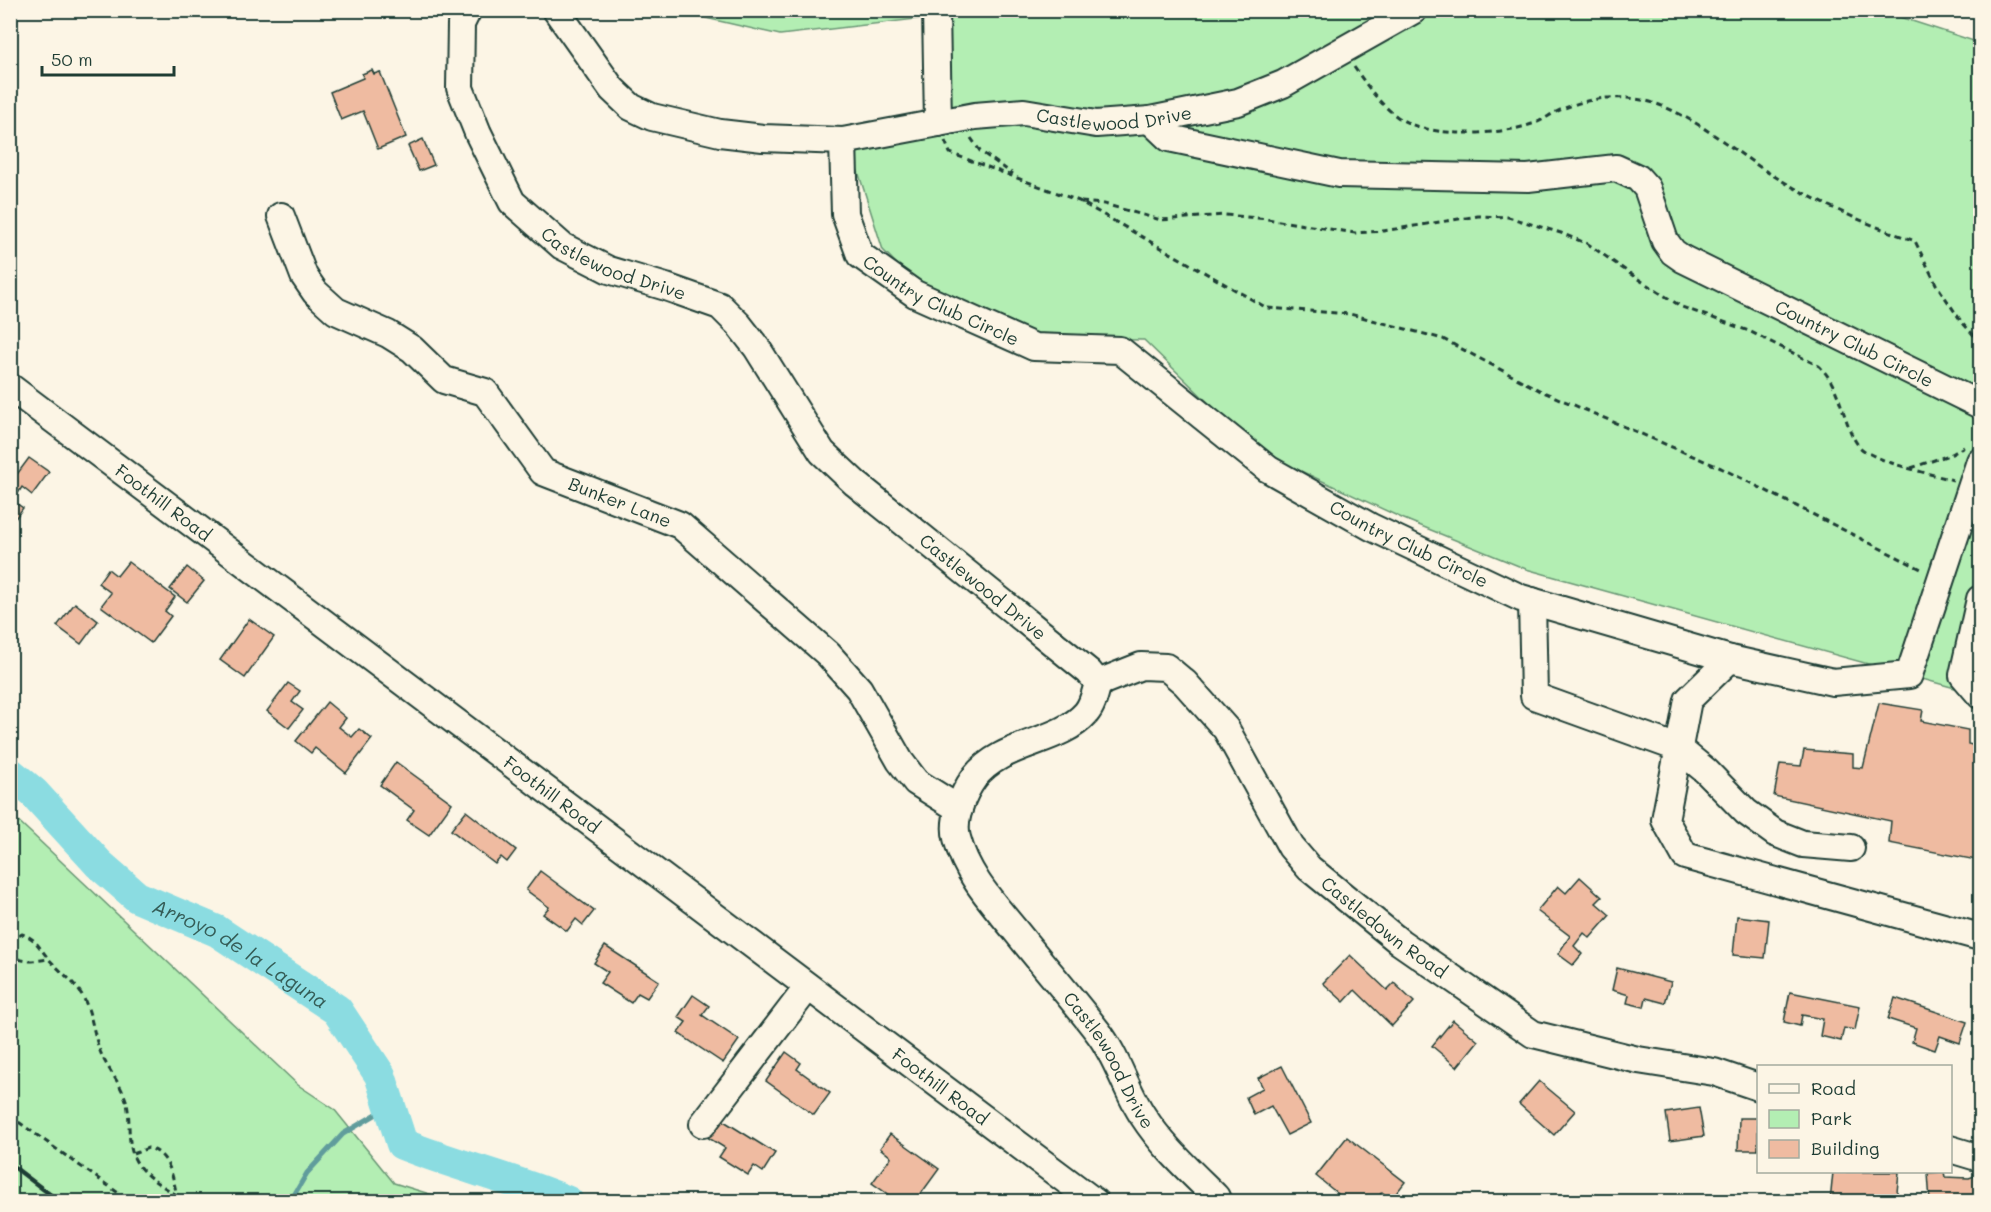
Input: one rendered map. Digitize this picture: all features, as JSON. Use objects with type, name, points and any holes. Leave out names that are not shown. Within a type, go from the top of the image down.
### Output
[{"type":"street","name":"Castlewood Drive","points":[[468,10],[461,24],[460,88],[478,133],[512,201],[562,246],[609,270],[720,306],[757,348],[822,452],[855,483],[1089,672],[1098,683],[1087,712],[1071,726],[1001,755],[973,779],[959,809],[956,836],[976,881],[1100,1034],[1118,1063],[1142,1114],[1167,1149],[1216,1197],[1218,1202]]},
{"type":"street","name":"Castlewood Drive","points":[[556,10],[612,89],[631,107],[652,117],[720,133],[763,138],[843,141],[1024,112],[1096,124],[1150,120],[1238,102],[1282,84],[1414,10]]},
{"type":"street","points":[[936,10],[947,124]]},
{"type":"street","name":"Country Club Circle","points":[[1150,120],[1169,138],[1339,174],[1528,178],[1616,168],[1638,178],[1647,188],[1665,241],[1672,252],[1980,405]]},
{"type":"street","name":"Country Club Circle","points":[[843,141],[845,214],[860,255],[915,294],[1034,347],[1120,350],[1268,469],[1371,527],[1532,601],[1730,659],[1833,682],[1909,675],[1972,486],[1976,452]]},
{"type":"street","name":"Bunker Lane","points":[[281,216],[304,276],[315,292],[336,310],[388,334],[412,349],[444,380],[485,392],[543,472],[680,525],[828,654],[859,689],[900,761],[916,782],[959,809]]},
{"type":"street","name":"Foothill Road","points":[[10,387],[1095,1202]]},
{"type":"street","points":[[1980,599],[1963,675],[1980,695]]},
{"type":"street","points":[[1532,601],[1534,696],[1678,748],[1706,771],[1746,812],[1775,833],[1803,844],[1851,848]]},
{"type":"street","points":[[1730,659],[1688,700],[1665,820],[1685,856],[1980,938]]},
{"type":"street","name":"Castledown Road","points":[[1098,683],[1141,666],[1166,667],[1185,683],[1226,729],[1291,847],[1309,868],[1400,942],[1533,1034],[1638,1060],[1714,1072],[1757,1087]]},
{"type":"street","points":[[703,1124],[808,987]]},
{"type":"street","points":[[1952,1150],[1980,1158]]},
{"type":"path","points":[[765,10],[777,14],[811,13],[819,10]]},
{"type":"path","points":[[1342,51],[1367,85],[1396,117],[1417,127],[1443,133],[1509,131],[1534,124],[1579,102],[1597,98],[1636,99],[1676,113],[1775,177],[1857,220],[1915,241],[1936,284],[1960,321],[1980,342]]},
{"type":"path","points":[[1017,177],[980,151],[966,131],[947,124],[950,153],[1079,201],[1267,308],[1350,314],[1443,339],[1541,391],[1721,468],[1941,579]]},
{"type":"path","points":[[1079,201],[1104,204],[1161,220],[1225,215],[1355,233],[1383,231],[1479,216],[1508,218],[1561,233],[1588,244],[1682,307],[1749,331],[1819,366],[1827,373],[1834,386],[1858,446],[1870,455],[1972,486]]},
{"type":"path","points":[[1911,468],[1952,454],[1976,452]]},
{"type":"path","points":[[10,940],[22,934],[31,937],[48,958],[69,977],[82,995],[90,1012],[100,1051],[119,1083],[126,1101],[133,1154],[137,1163],[144,1172],[187,1202]]},
{"type":"path","points":[[10,953],[23,961],[48,958]]},
{"type":"path","points":[[10,1116],[131,1202]]},
{"type":"path","points":[[133,1154],[148,1148],[159,1153],[170,1170],[176,1193]]},
{"type":"green space","points":[[1878,10],[1980,43],[1980,695],[1526,569],[1404,519],[1258,451],[1144,340],[1050,339],[911,278],[883,250],[850,146],[950,132],[941,16],[780,35],[706,18],[696,11]]},
{"type":"green space","points":[[11,814],[298,1085],[334,1109],[394,1183],[452,1201],[11,1201]]},
{"type":"building","points":[[372,70],[374,74],[380,72],[406,137],[378,149],[363,111],[341,120],[330,92],[363,78],[362,74]]},
{"type":"building","points":[[423,139],[434,165],[419,171],[408,146]]},
{"type":"building","points":[[29,458],[49,472],[32,495],[22,487],[13,501],[23,508],[11,524],[10,473],[15,477]]},
{"type":"building","points":[[128,562],[175,597],[165,611],[171,616],[151,643],[101,606],[111,593],[98,583],[108,569],[117,576]]},
{"type":"building","points":[[187,567],[204,581],[187,602],[170,589]]},
{"type":"building","points":[[75,603],[98,621],[81,644],[57,626]]},
{"type":"building","points":[[249,619],[274,637],[245,678],[220,660]]},
{"type":"building","points":[[288,683],[300,691],[292,702],[303,710],[289,728],[267,711]]},
{"type":"building","points":[[327,702],[346,718],[339,727],[352,737],[359,729],[372,739],[346,773],[315,748],[311,753],[296,741]]},
{"type":"building","points":[[1879,703],[1923,710],[1921,721],[1968,730],[1968,744],[1980,747],[1980,844],[1976,860],[1889,843],[1891,821],[1774,796],[1780,764],[1801,766],[1804,750],[1853,754],[1853,767],[1863,768]]},
{"type":"building","points":[[396,762],[452,803],[429,835],[407,820],[414,810],[380,785]]},
{"type":"building","points":[[466,811],[516,850],[507,862],[501,857],[495,864],[451,830]]},
{"type":"building","points":[[540,871],[594,911],[583,925],[576,919],[567,931],[543,914],[549,907],[526,890]]},
{"type":"building","points":[[1580,877],[1602,897],[1596,903],[1610,915],[1590,938],[1584,933],[1574,946],[1582,954],[1573,965],[1558,954],[1570,936],[1537,911],[1558,886],[1566,893]]},
{"type":"building","points":[[1737,916],[1769,920],[1765,958],[1733,955]]},
{"type":"building","points":[[605,946],[659,981],[647,998],[638,993],[631,1003],[600,983],[608,972],[594,963]]},
{"type":"building","points":[[1350,955],[1387,990],[1394,983],[1414,1002],[1392,1026],[1355,990],[1344,1002],[1323,983]]},
{"type":"building","points":[[1617,968],[1671,982],[1665,1003],[1646,998],[1644,1007],[1627,1003],[1629,995],[1612,990]]},
{"type":"building","points":[[1790,992],[1860,1006],[1855,1030],[1844,1028],[1841,1041],[1820,1036],[1823,1019],[1802,1015],[1800,1026],[1784,1022]]},
{"type":"building","points":[[693,995],[709,1006],[702,1015],[739,1040],[723,1063],[678,1033],[686,1022],[678,1017]]},
{"type":"building","points":[[1895,998],[1967,1022],[1960,1043],[1940,1036],[1935,1050],[1912,1042],[1916,1028],[1888,1019]]},
{"type":"building","points":[[1453,1020],[1478,1041],[1457,1067],[1432,1046]]},
{"type":"building","points":[[786,1052],[801,1063],[797,1069],[830,1093],[814,1115],[766,1081]]},
{"type":"building","points":[[1282,1066],[1311,1123],[1287,1135],[1271,1106],[1254,1115],[1246,1097],[1263,1088],[1258,1078]]},
{"type":"building","points":[[1539,1081],[1575,1111],[1554,1135],[1519,1104]]},
{"type":"building","points":[[1699,1108],[1704,1136],[1670,1141],[1666,1113]]},
{"type":"building","points":[[719,1118],[775,1153],[763,1172],[754,1166],[748,1175],[719,1157],[725,1148],[707,1137]]},
{"type":"building","points":[[1739,1118],[1757,1118],[1757,1150],[1738,1150]]},
{"type":"building","points":[[890,1134],[939,1169],[915,1202],[895,1202],[896,1200],[872,1183],[891,1157],[880,1148]]},
{"type":"building","points":[[1347,1137],[1405,1182],[1391,1200],[1382,1192],[1375,1202],[1348,1202],[1316,1176]]},
{"type":"building","points":[[1833,1173],[1899,1173],[1896,1202],[1830,1202]]},
{"type":"building","points":[[1928,1173],[1944,1173],[1945,1177],[1969,1178],[1980,1174],[1980,1201],[1930,1202]]},
{"type":"waterway","name":"Arroyo de la Laguna","points":[[10,773],[34,793],[99,864],[137,897],[217,931],[337,1010],[380,1075],[402,1144],[568,1202]]},
{"type":"waterway","points":[[290,1202],[307,1173],[343,1134],[390,1106]]},
{"type":"railway","points":[[10,1164],[60,1202]]}]
